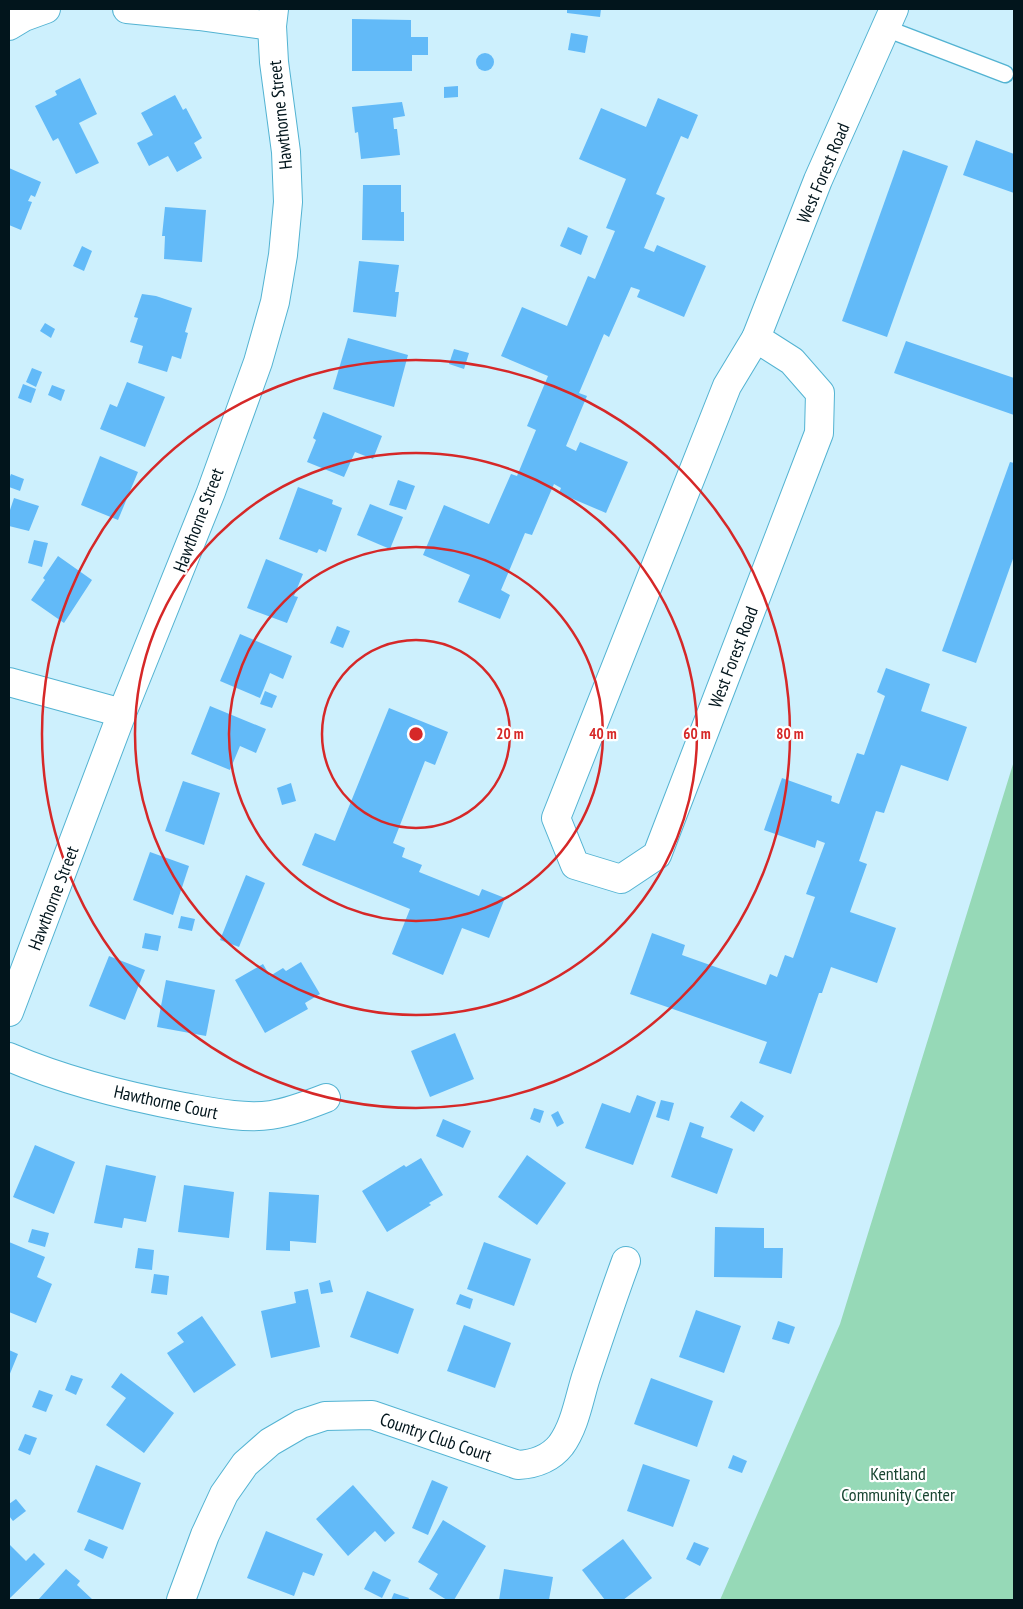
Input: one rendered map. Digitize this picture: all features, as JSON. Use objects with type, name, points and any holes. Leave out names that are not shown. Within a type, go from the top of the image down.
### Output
[{"type":"street","points":[[9,26],[24,17],[46,9]]},
{"type":"street","points":[[127,9],[199,16],[273,17]]},
{"type":"street","name":"Hawthorne Street","points":[[9,1012],[122,713],[211,492],[258,362],[275,302],[283,255],[288,202],[286,152],[278,98],[273,17]]},
{"type":"street","name":"West Forest Road","points":[[756,338],[792,361],[820,393],[819,433],[657,856],[621,879],[575,865],[556,818],[727,386],[756,338],[818,180],[889,18]]},
{"type":"street","points":[[9,682],[122,713]]},
{"type":"street","name":"Hawthorne Court","points":[[9,1057],[75,1081],[154,1102],[225,1115],[270,1115],[298,1109],[326,1098]]},
{"type":"street","name":"Country Club Court","points":[[181,1600],[204,1535],[224,1494],[234,1479],[245,1464],[270,1442],[300,1424],[325,1416],[372,1415],[518,1465],[532,1464],[543,1460],[553,1453],[561,1444],[572,1422],[602,1326],[626,1261]]},
{"type":"lane","points":[[889,18],[1005,74]]},
{"type":"green space","name":"Kentland Community Center","points":[[1014,761],[1014,1600],[720,1600],[840,1324]]},
{"type":"building","points":[[567,9],[601,9],[600,17],[567,13]]},
{"type":"building","points":[[352,19],[411,20],[411,37],[428,37],[428,55],[412,55],[412,71],[352,71]]},
{"type":"building","points":[[571,33],[588,36],[585,53],[568,50]]},
{"type":"building","points":[[481,53],[489,53],[494,58],[492,69],[481,71],[476,66],[476,58]]},
{"type":"building","points":[[80,78],[97,114],[79,123],[99,163],[76,174],[58,138],[53,141],[35,106],[57,95],[55,91]]},
{"type":"building","points":[[458,86],[458,97],[444,98],[444,87]]},
{"type":"building","points":[[175,95],[183,110],[186,108],[202,138],[194,143],[202,158],[177,172],[168,156],[149,166],[137,143],[153,135],[141,113]]},
{"type":"building","points":[[658,98],[698,115],[688,139],[681,136],[656,194],[665,198],[644,248],[654,252],[657,245],[706,266],[684,317],[637,297],[640,290],[631,287],[609,337],[604,334],[579,393],[587,396],[566,446],[576,451],[580,442],[628,462],[606,513],[559,493],[561,488],[554,484],[532,535],[525,533],[501,590],[510,595],[500,619],[458,602],[470,575],[423,555],[444,505],[489,524],[511,474],[517,476],[536,430],[527,426],[548,376],[501,356],[522,307],[567,326],[588,276],[595,279],[615,231],[606,228],[626,179],[579,159],[601,108],[646,127]]},
{"type":"building","points":[[402,102],[405,116],[393,118],[394,129],[397,129],[400,155],[361,159],[358,132],[355,133],[352,107]]},
{"type":"building","points":[[976,140],[1014,154],[1014,193],[963,175]]},
{"type":"building","points":[[903,150],[948,166],[887,337],[842,321]]},
{"type":"building","points":[[9,168],[41,182],[35,197],[31,195],[28,201],[32,202],[21,230],[9,225]]},
{"type":"building","points":[[363,185],[401,185],[401,212],[404,212],[404,241],[362,240]]},
{"type":"building","points":[[165,207],[206,210],[202,262],[164,259],[165,236],[162,236]]},
{"type":"building","points":[[568,227],[588,236],[581,255],[560,246]]},
{"type":"building","points":[[82,246],[92,251],[84,271],[73,266]]},
{"type":"building","points":[[359,261],[399,265],[395,292],[399,292],[396,317],[353,312]]},
{"type":"building","points":[[142,294],[156,296],[192,308],[185,332],[188,333],[181,359],[172,356],[167,372],[138,363],[143,346],[130,342],[138,318],[134,317]]},
{"type":"building","points":[[45,323],[55,329],[51,338],[40,331]]},
{"type":"building","points":[[348,338],[408,355],[394,407],[333,389]]},
{"type":"building","points":[[906,341],[1014,378],[1014,415],[894,373]]},
{"type":"building","points":[[454,349],[469,353],[464,369],[449,364]]},
{"type":"building","points":[[32,368],[42,372],[36,387],[26,382]]},
{"type":"building","points":[[127,382],[165,397],[145,447],[100,429],[110,404],[117,407]]},
{"type":"building","points":[[23,384],[36,389],[31,403],[18,398]]},
{"type":"building","points":[[52,385],[65,390],[61,401],[48,395]]},
{"type":"building","points":[[323,412],[382,436],[373,459],[355,452],[344,477],[307,462],[316,440],[313,438]]},
{"type":"building","points":[[100,456],[138,472],[118,520],[81,505]]},
{"type":"building","points":[[1010,462],[1014,463],[1014,556],[976,663],[942,651]]},
{"type":"building","points":[[11,474],[24,479],[20,491],[9,487]]},
{"type":"building","points":[[398,480],[415,486],[406,510],[389,505]]},
{"type":"building","points":[[298,487],[333,500],[332,504],[342,508],[326,552],[319,549],[317,553],[279,539]]},
{"type":"building","points":[[14,498],[39,506],[29,531],[9,526],[9,513]]},
{"type":"building","points":[[370,504],[403,517],[390,549],[357,535]]},
{"type":"building","points":[[34,540],[48,543],[42,567],[28,563]]},
{"type":"building","points":[[58,556],[92,580],[64,623],[31,600]]},
{"type":"building","points":[[266,559],[303,574],[294,596],[298,597],[287,623],[247,608]]},
{"type":"building","points":[[337,626],[350,631],[343,648],[330,643]]},
{"type":"building","points":[[240,634],[292,656],[283,679],[270,673],[260,698],[220,681]]},
{"type":"building","points":[[886,668],[930,684],[921,711],[967,727],[948,781],[901,765],[884,813],[876,811],[859,861],[867,864],[850,912],[896,928],[877,983],[831,967],[822,993],[819,993],[791,1074],[759,1063],[767,1042],[630,994],[652,933],[685,945],[682,955],[766,985],[770,974],[777,977],[785,955],[793,958],[815,897],[806,894],[825,843],[817,840],[815,848],[764,830],[782,778],[832,796],[831,801],[839,804],[857,753],[864,755],[885,696],[877,692]]},
{"type":"building","points":[[265,691],[277,696],[272,708],[260,704]]},
{"type":"building","points":[[210,706],[266,729],[256,753],[240,746],[230,770],[191,754]]},
{"type":"building","points":[[389,708],[448,732],[435,765],[425,761],[393,843],[405,848],[402,857],[422,865],[419,872],[479,896],[482,889],[505,898],[489,938],[462,928],[443,975],[392,954],[410,909],[302,865],[315,833],[335,841]]},
{"type":"building","points":[[183,781],[220,793],[204,845],[165,831]]},
{"type":"building","points":[[291,783],[296,801],[282,805],[277,788]]},
{"type":"building","points":[[150,852],[189,866],[173,915],[133,900]]},
{"type":"building","points":[[246,875],[265,883],[239,947],[220,940]]},
{"type":"building","points":[[181,916],[195,919],[192,931],[178,928]]},
{"type":"building","points":[[145,933],[161,936],[158,951],[142,948]]},
{"type":"building","points":[[109,956],[145,970],[125,1020],[89,1006]]},
{"type":"building","points":[[301,962],[320,994],[305,1003],[308,1009],[265,1033],[235,980],[263,964],[270,976],[283,968],[286,971]]},
{"type":"building","points":[[166,980],[215,990],[206,1036],[157,1027]]},
{"type":"building","points":[[455,1033],[474,1079],[430,1097],[411,1051]]},
{"type":"building","points":[[637,1095],[656,1102],[633,1165],[585,1148],[602,1103],[630,1113]]},
{"type":"building","points":[[661,1100],[674,1103],[669,1121],[656,1117]]},
{"type":"building","points":[[741,1101],[764,1116],[754,1132],[730,1117]]},
{"type":"building","points":[[534,1108],[544,1111],[540,1123],[530,1119]]},
{"type":"building","points":[[558,1111],[564,1123],[557,1127],[551,1115]]},
{"type":"building","points":[[443,1119],[471,1131],[463,1148],[436,1136]]},
{"type":"building","points":[[690,1122],[704,1127],[701,1137],[733,1149],[717,1194],[671,1177]]},
{"type":"building","points":[[35,1145],[75,1162],[54,1214],[13,1197]]},
{"type":"building","points":[[527,1155],[566,1183],[537,1225],[498,1197]]},
{"type":"building","points":[[421,1158],[443,1195],[429,1203],[431,1205],[387,1232],[362,1191],[404,1165],[406,1167]]},
{"type":"building","points":[[106,1165],[156,1176],[146,1222],[124,1218],[122,1228],[94,1223]]},
{"type":"building","points":[[184,1185],[234,1192],[229,1238],[178,1232]]},
{"type":"building","points":[[269,1192],[319,1195],[316,1243],[290,1241],[290,1251],[266,1250]]},
{"type":"building","points":[[715,1227],[764,1228],[764,1248],[783,1248],[782,1278],[714,1277]]},
{"type":"building","points":[[32,1229],[49,1233],[45,1247],[28,1242]]},
{"type":"building","points":[[9,1242],[45,1257],[37,1277],[52,1284],[36,1323],[9,1312]]},
{"type":"building","points":[[484,1242],[531,1259],[514,1306],[467,1289]]},
{"type":"building","points":[[138,1248],[154,1250],[152,1270],[135,1268]]},
{"type":"building","points":[[154,1274],[169,1276],[167,1295],[151,1293]]},
{"type":"building","points":[[330,1280],[333,1292],[321,1294],[319,1283]]},
{"type":"building","points":[[308,1289],[320,1347],[271,1358],[261,1311],[296,1303],[294,1292]]},
{"type":"building","points":[[367,1291],[414,1309],[398,1354],[350,1337]]},
{"type":"building","points":[[460,1294],[473,1299],[470,1309],[456,1304]]},
{"type":"building","points":[[696,1310],[741,1326],[724,1373],[679,1357]]},
{"type":"building","points":[[202,1316],[236,1365],[194,1393],[167,1353],[184,1342],[177,1333]]},
{"type":"building","points":[[778,1321],[795,1327],[789,1344],[772,1339]]},
{"type":"building","points":[[464,1325],[511,1343],[495,1388],[447,1371]]},
{"type":"building","points":[[9,1350],[18,1354],[9,1376]]},
{"type":"building","points":[[121,1373],[174,1413],[144,1453],[106,1425],[126,1398],[111,1387]]},
{"type":"building","points":[[71,1375],[83,1379],[76,1395],[65,1390]]},
{"type":"building","points":[[651,1378],[713,1401],[697,1447],[634,1424]]},
{"type":"building","points":[[39,1390],[53,1395],[46,1412],[32,1407]]},
{"type":"building","points":[[25,1434],[37,1438],[30,1455],[18,1450]]},
{"type":"building","points":[[733,1455],[747,1461],[742,1473],[728,1468]]},
{"type":"building","points":[[643,1464],[690,1480],[673,1527],[627,1511]]},
{"type":"building","points":[[96,1465],[141,1483],[123,1530],[77,1512]]},
{"type":"building","points":[[432,1480],[448,1487],[428,1535],[412,1528]]},
{"type":"building","points":[[353,1485],[395,1533],[385,1542],[375,1531],[348,1556],[316,1519]]},
{"type":"building","points":[[16,1499],[26,1511],[13,1521],[9,1516],[9,1504]]},
{"type":"building","points":[[443,1520],[486,1546],[454,1600],[447,1600],[429,1589],[438,1574],[418,1562]]},
{"type":"building","points":[[266,1531],[323,1554],[314,1576],[303,1572],[294,1596],[247,1578]]},
{"type":"building","points":[[89,1539],[108,1547],[103,1559],[84,1550]]},
{"type":"building","points":[[623,1539],[652,1578],[623,1600],[605,1600],[582,1570]]},
{"type":"building","points":[[694,1542],[709,1548],[700,1566],[686,1559]]},
{"type":"building","points":[[9,1544],[26,1561],[34,1553],[45,1564],[9,1599]]},
{"type":"building","points":[[66,1569],[80,1581],[77,1585],[93,1600],[38,1600]]},
{"type":"building","points":[[504,1569],[553,1577],[549,1600],[499,1600]]},
{"type":"building","points":[[373,1571],[391,1580],[382,1598],[364,1589]]},
{"type":"building","points":[[394,1593],[409,1598],[408,1600],[391,1600]]}]
